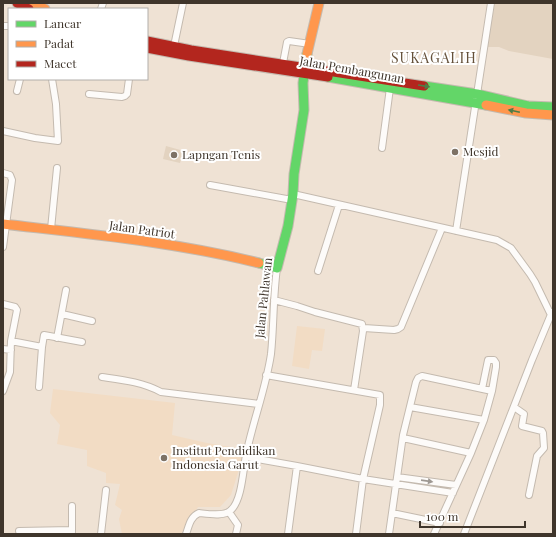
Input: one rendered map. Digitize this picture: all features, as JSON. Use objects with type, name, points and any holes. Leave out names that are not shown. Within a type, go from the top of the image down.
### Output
[{"type":"main road","points":[[17,3],[40,8]]},
{"type":"main road","name":"Jalan Pahlawan","points":[[277,268],[288,226],[293,197],[294,174],[304,110],[305,70],[320,3]]},
{"type":"main road","name":"Jalan Pembangunan","points":[[148,41],[179,50],[222,58],[276,65],[528,106],[553,107]]},
{"type":"main road","name":"Jalan Pembangunan","points":[[148,48],[179,50]]},
{"type":"main road","name":"Jalan Pembangunan","points":[[305,70],[390,88],[476,98],[526,113],[553,115]]},
{"type":"main road","name":"Jalan Patriot","points":[[5,224],[159,243],[238,258],[277,268]]},
{"type":"street","points":[[179,50],[183,3]]},
{"type":"street","points":[[456,230],[491,3]]},
{"type":"street","points":[[276,65],[289,41],[310,44]]},
{"type":"street","points":[[17,91],[20,80]]},
{"type":"street","points":[[3,132],[58,141],[56,104],[52,80]]},
{"type":"street","points":[[89,94],[122,97],[126,96],[129,80]]},
{"type":"street","points":[[382,148],[390,88]]},
{"type":"street","points":[[51,229],[57,168]]},
{"type":"street","points":[[3,173],[10,175],[12,180],[3,247]]},
{"type":"street","points":[[210,185],[339,205],[497,240],[511,248],[535,282],[552,314],[532,360],[464,534]]},
{"type":"street","points":[[318,271],[339,205]]},
{"type":"street","points":[[364,328],[394,330],[401,326],[442,228]]},
{"type":"street","name":"Jalan Pahlawan","points":[[229,512],[233,509],[238,498],[270,355],[277,268]]},
{"type":"street","points":[[57,338],[66,290]]},
{"type":"street","points":[[274,300],[362,324],[364,328],[354,390]]},
{"type":"street","points":[[3,304],[17,308],[11,342],[12,350],[10,372],[3,391]]},
{"type":"street","points":[[62,314],[92,321]]},
{"type":"street","points":[[39,387],[44,335],[82,342]]},
{"type":"street","points":[[11,342],[42,347]]},
{"type":"street","points":[[3,349],[12,350]]},
{"type":"street","points":[[434,534],[471,453],[484,420],[492,391],[496,367],[494,360],[488,360],[482,389]]},
{"type":"street","points":[[266,375],[376,393],[380,395],[381,398],[363,479],[356,534]]},
{"type":"street","points":[[389,534],[403,438],[418,378],[422,376],[492,391]]},
{"type":"street","points":[[102,377],[126,380],[149,386],[161,392],[259,404]]},
{"type":"street","points":[[410,406],[484,420]]},
{"type":"street","points":[[514,407],[524,414],[522,426],[542,431],[543,433],[544,448],[537,456],[529,495]]},
{"type":"street","points":[[403,438],[471,453]]},
{"type":"street","points":[[246,457],[363,479],[456,485]]},
{"type":"street","points":[[288,534],[297,466]]},
{"type":"street","points":[[396,480],[453,493]]},
{"type":"street","points":[[102,534],[106,490]]},
{"type":"street","points":[[19,530],[72,532],[72,506]]},
{"type":"street","points":[[186,534],[192,517],[195,515],[199,513],[224,514],[229,512],[238,525],[236,534]]},
{"type":"street","points":[[392,513],[440,523]]},
{"type":"shaded area","points":[[495,3],[553,3],[553,59],[509,51],[499,47],[487,47]]},
{"type":"shaded area","name":"Lapngan Tenis","points":[[166,146],[184,151],[180,163],[163,159]]},
{"type":"shaded area","points":[[297,326],[325,329],[322,351],[312,350],[309,369],[292,366]]},
{"type":"shaded area","name":"Institut Pendidikan Indonesia Garut","points":[[53,389],[175,403],[172,435],[243,449],[240,466],[231,495],[220,507],[198,507],[181,534],[122,534],[119,519],[122,510],[115,505],[120,484],[106,483],[106,473],[87,466],[87,450],[57,444],[60,425],[50,413]]},
{"type":"traffic: fast","points":[[259,263],[277,268],[288,226],[304,110],[303,83],[307,54]]},
{"type":"traffic: fast","points":[[328,77],[486,105]]},
{"type":"traffic: fast","points":[[424,86],[477,94],[528,106],[553,107]]},
{"type":"traffic: slow","points":[[33,3],[43,8]]},
{"type":"traffic: slow","points":[[307,54],[319,3]]},
{"type":"traffic: slow","points":[[486,105],[526,113],[553,115]]},
{"type":"traffic: slow","points":[[3,224],[164,244],[196,249],[259,263]]},
{"type":"traffic: jam","points":[[17,3],[27,8]]},
{"type":"traffic: jam","points":[[148,41],[191,50],[424,86]]},
{"type":"traffic: jam","points":[[148,48],[189,56],[328,77]]},
{"type":"place","name":"Mesjid","points":[[455,152]]},
{"type":"place","name":"Lapngan Tenis","points":[[174,155]]},
{"type":"place","name":"Institut Pendidikan Indonesia Garut","points":[[164,458]]},
{"type":"district","name":"SUKAGALIH","points":[[434,58]]}]
